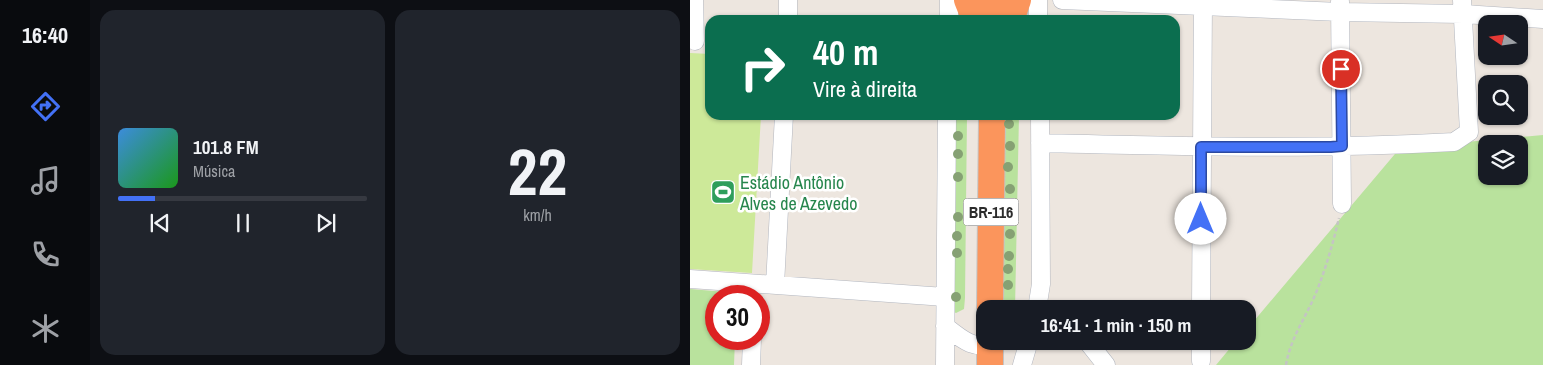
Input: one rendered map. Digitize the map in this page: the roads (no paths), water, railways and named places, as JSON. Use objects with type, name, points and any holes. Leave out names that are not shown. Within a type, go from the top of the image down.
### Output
[{"type":"highway","points":[[967,0],[973,15]]},
{"type":"highway","points":[[993,0],[993,15]]},
{"type":"highway","points":[[1013,15],[1018,0]]},
{"type":"highway","name":"BR-116","points":[[990,300],[992,120]]},
{"type":"street","points":[[694,0],[698,42]]},
{"type":"street","points":[[788,0],[788,15]]},
{"type":"street","points":[[948,15],[949,0]]},
{"type":"street","points":[[1038,0],[1038,15]]},
{"type":"street","points":[[1062,0],[1462,7],[1543,19]]},
{"type":"street","points":[[1201,300],[1203,3]]},
{"type":"street","points":[[1340,6],[1342,204]]},
{"type":"street","points":[[1040,144],[1331,147],[1454,142],[1469,132],[1462,7]]},
{"type":"street","points":[[775,285],[784,120]]},
{"type":"street","points":[[946,365],[947,120]]},
{"type":"street","points":[[1038,300],[1040,284],[1040,120]]},
{"type":"street","points":[[690,279],[725,285]]},
{"type":"street","points":[[770,286],[945,297]]},
{"type":"street","points":[[945,326],[966,343],[976,345]]},
{"type":"street","points":[[752,350],[752,365]]},
{"type":"street","points":[[1022,365],[1026,350]]},
{"type":"street","points":[[1094,350],[1106,365]]},
{"type":"street","points":[[1201,350],[1201,361]]},
{"type":"place","name":"Estádio Antônio Alves de Azevedo","points":[[723,192]]}]
